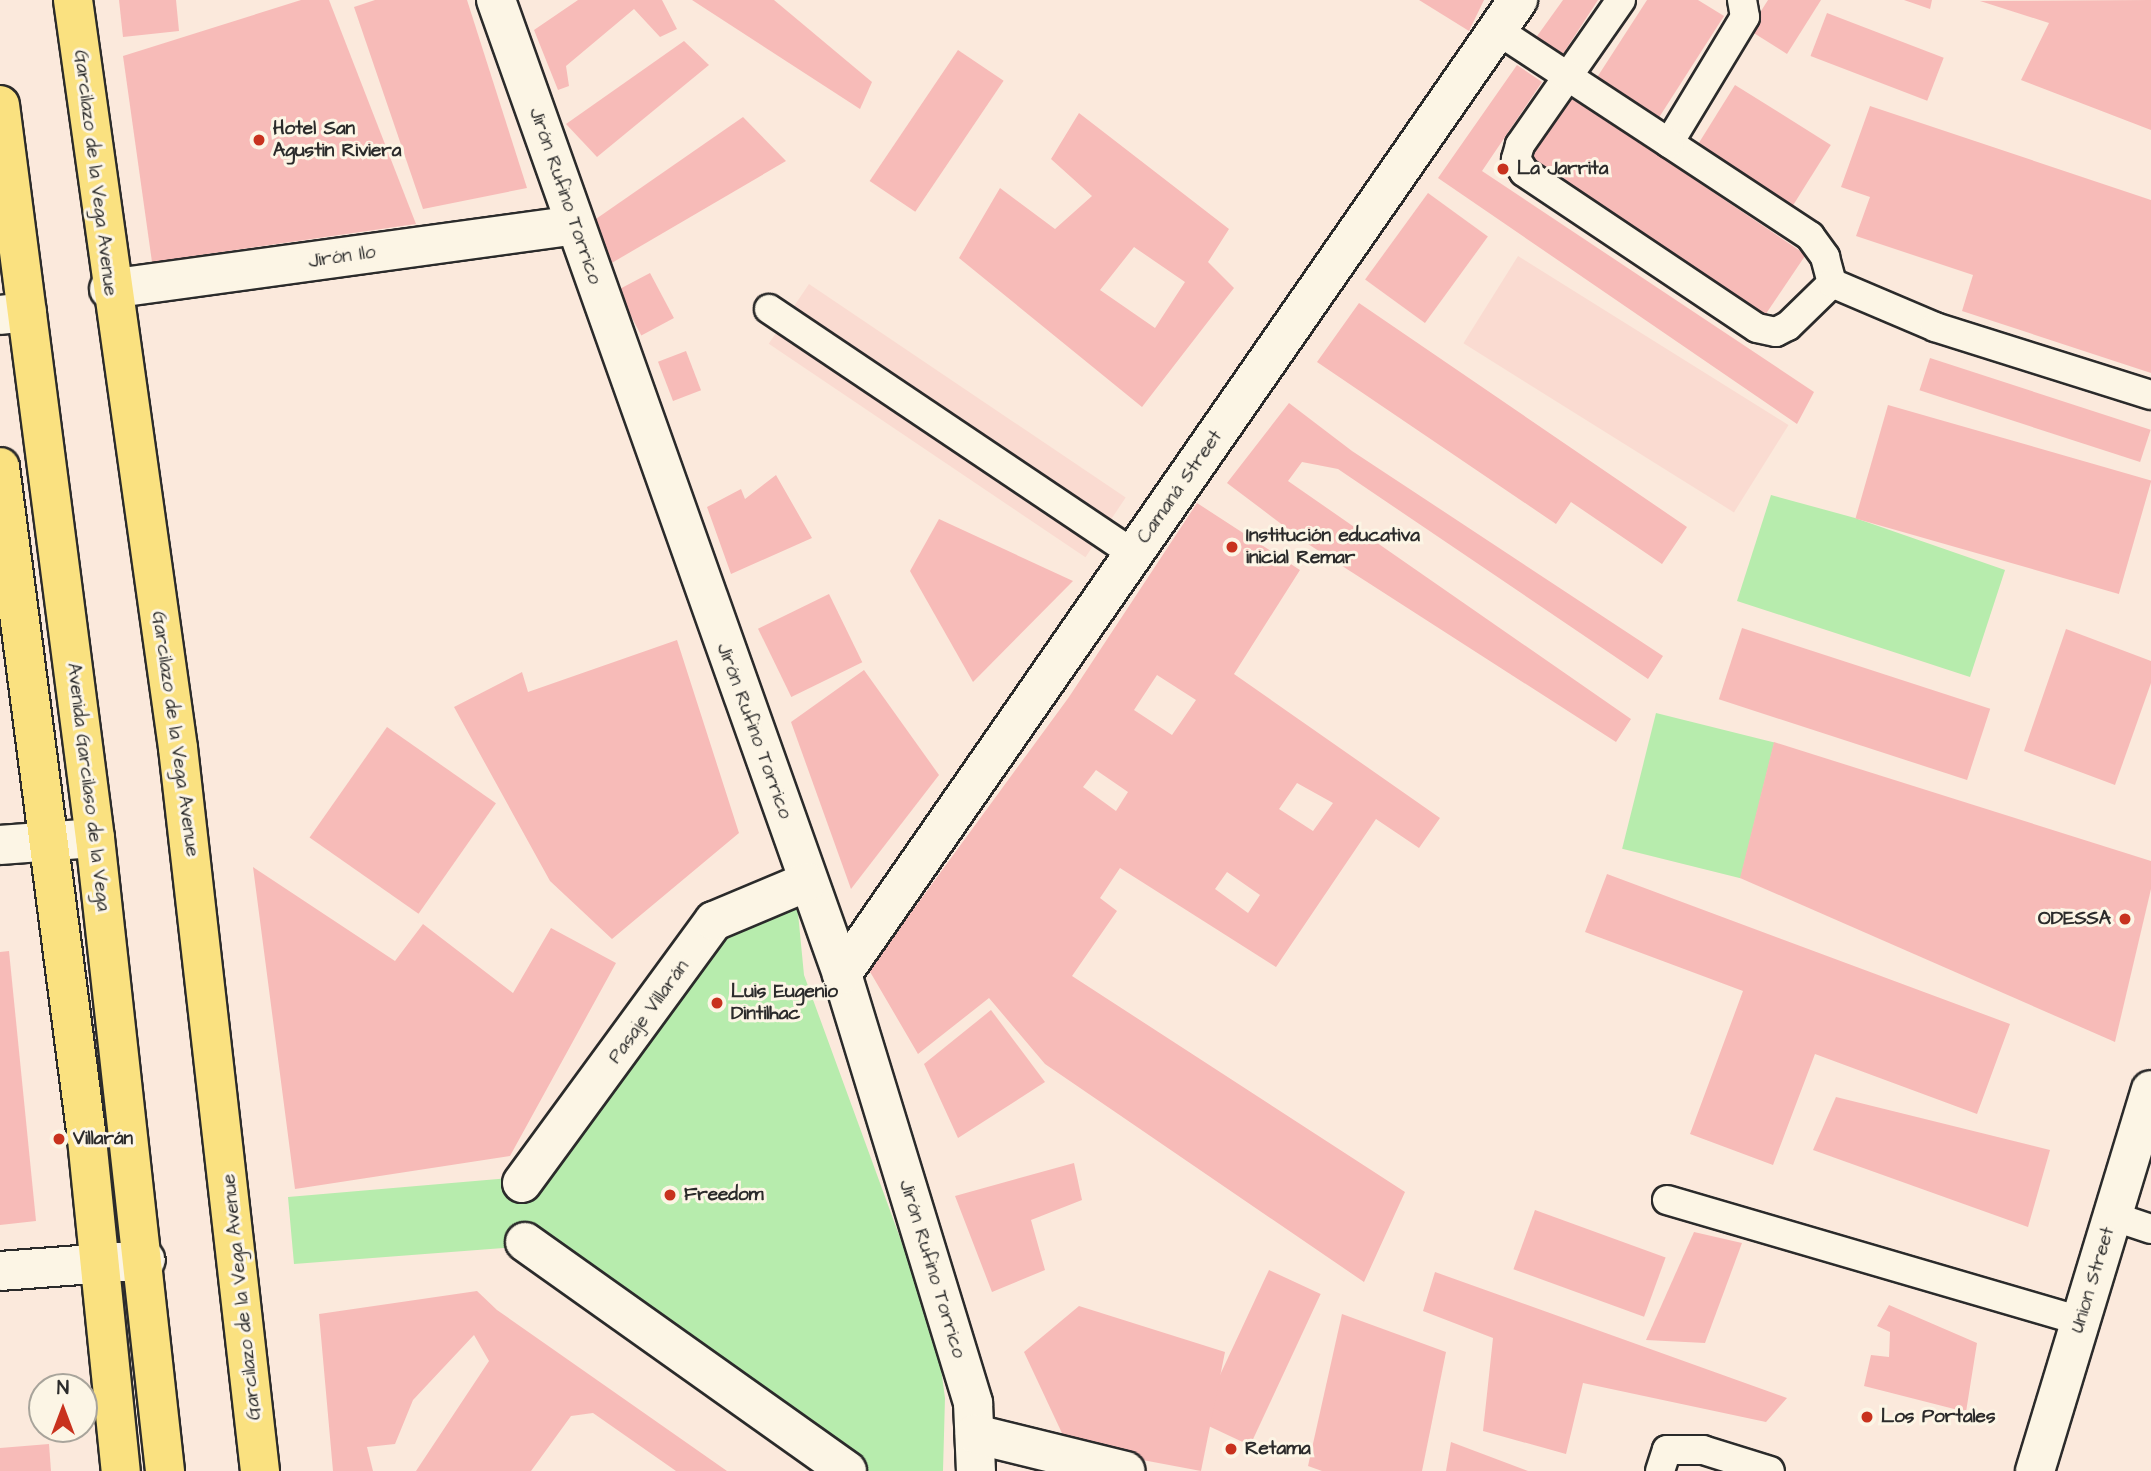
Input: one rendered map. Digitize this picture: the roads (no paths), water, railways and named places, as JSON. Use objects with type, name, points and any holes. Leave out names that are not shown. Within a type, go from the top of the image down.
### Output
[{"type":"main road","name":"Garcilazo de la Vega Avenue","points":[[73,0],[109,289],[180,761],[260,1471]]},
{"type":"main road","name":"Avenida Garcilaso de la Vega","points":[[0,105],[14,313],[95,838],[146,1260],[166,1471]]},
{"type":"main road","points":[[0,467],[102,1263],[121,1471]]},
{"type":"street","name":"Jirón Rufino Torrico","points":[[496,0],[842,974],[973,1403],[976,1471]]},
{"type":"street","name":"Camaná Street","points":[[842,974],[1508,15]]},
{"type":"street","name":"Jirón Ilo","points":[[109,289],[575,225]]},
{"type":"street","points":[[0,845],[95,838]]},
{"type":"street","name":"Pasaje Villarán","points":[[522,1183],[714,921],[807,881]]},
{"type":"street","name":"Union Street","points":[[2035,1471],[2151,1090]]},
{"type":"street","points":[[525,1242],[846,1471]]},
{"type":"street","points":[[0,1271],[146,1260]]},
{"type":"street","points":[[975,1434],[1126,1471]]},
{"type":"lane","points":[[1621,0],[1520,145],[1516,159],[1524,172],[1757,328],[1776,332],[1788,326],[1832,283]]},
{"type":"lane","points":[[1670,143],[1745,17],[1742,0]]},
{"type":"lane","points":[[1508,15],[1567,77],[1810,236],[1825,257],[1832,283]]},
{"type":"lane","points":[[1832,283],[1936,327],[2151,395]]},
{"type":"lane","points":[[769,309],[1134,554]]},
{"type":"lane","points":[[1667,1200],[2080,1321]]},
{"type":"lane","points":[[2112,1216],[2151,1229]]},
{"type":"lane","points":[[1660,1471],[1667,1450],[1703,1450],[1770,1471]]},
{"type":"place","name":"Hotel San Agustin Riviera","points":[[259,140]]},
{"type":"place","name":"La Jarrita","points":[[1503,169]]},
{"type":"place","name":"Institución educativa inicial Remar","points":[[1232,547]]},
{"type":"place","name":"ODESSA","points":[[2125,919]]},
{"type":"place","name":"Luis Eugenio Dintilhac","points":[[717,1003]]},
{"type":"place","name":"Villarán","points":[[59,1139]]},
{"type":"place","name":"Freedom","points":[[670,1195]]},
{"type":"place","name":"Los Portales","points":[[1867,1417]]},
{"type":"place","name":"Retama","points":[[1231,1449]]}]
